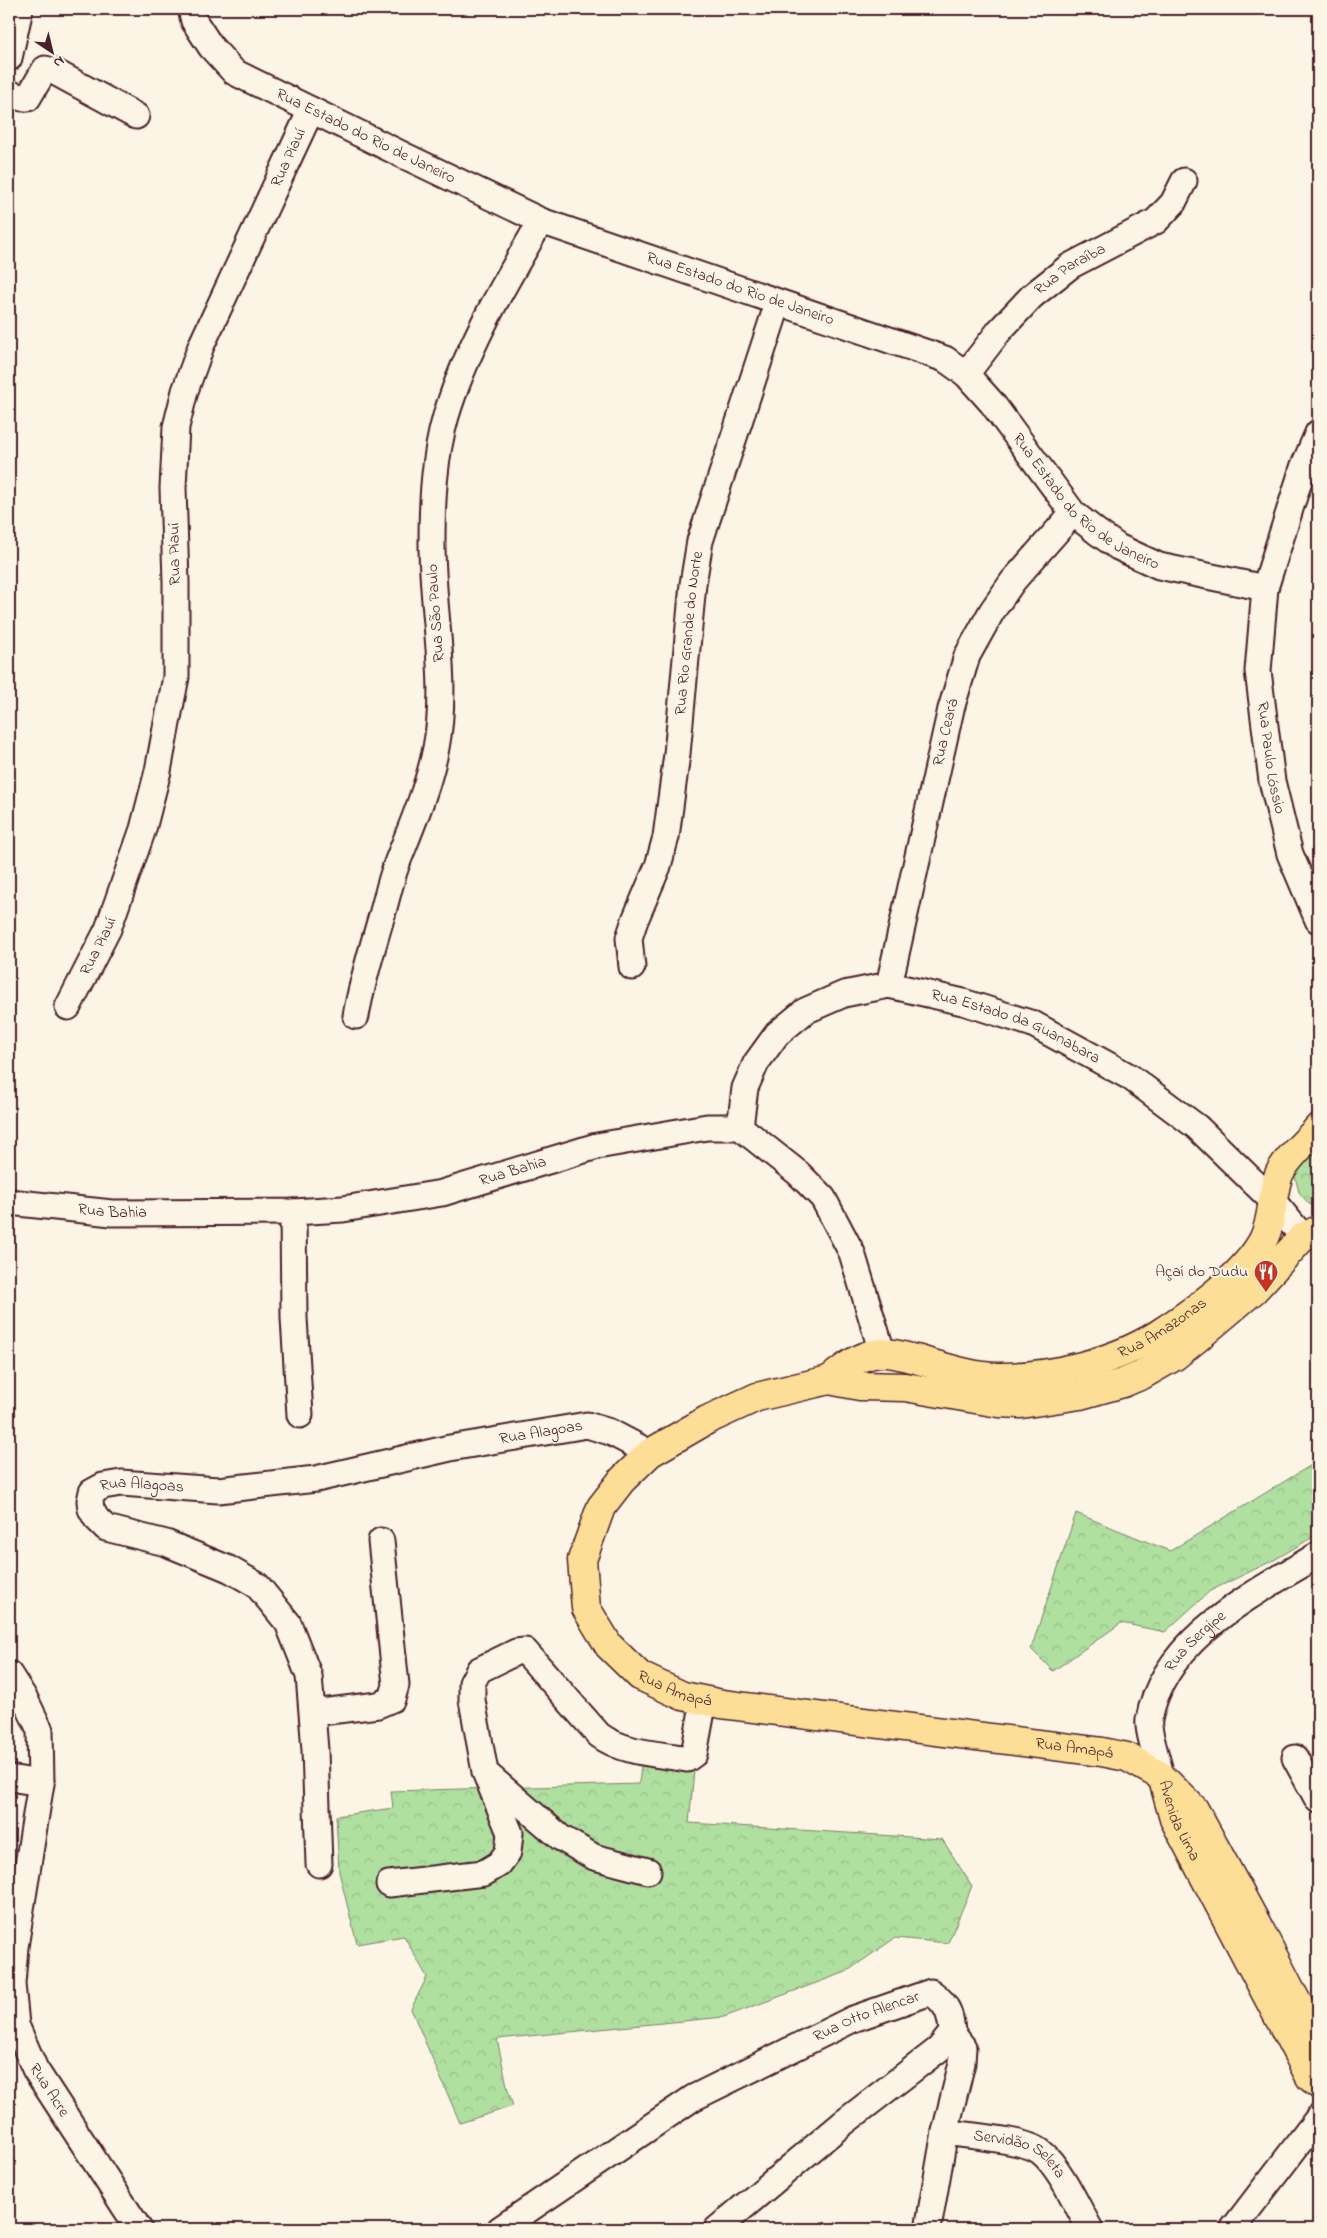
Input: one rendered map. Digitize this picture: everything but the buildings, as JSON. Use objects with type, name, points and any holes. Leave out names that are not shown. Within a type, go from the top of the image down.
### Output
[{"type":"main road","name":"Rua Amazonas","points":[[911,1358],[955,1370],[999,1390],[1021,1404],[1080,1395],[1142,1375],[1175,1356],[1246,1281],[1252,1257],[1268,1230],[1278,1175],[1318,1128]]},
{"type":"main road","name":"Rua Amazonas","points":[[905,1387],[999,1390],[1114,1357],[1156,1336],[1246,1281],[1310,1234]]},
{"type":"main road","name":"Rua Amapá","points":[[911,1358],[882,1352],[856,1360],[829,1380],[757,1397],[707,1420],[650,1454],[622,1480],[601,1507],[582,1560],[586,1608],[609,1646],[640,1676],[683,1696],[1102,1752],[1127,1757],[1161,1776]]},
{"type":"main road","points":[[1114,1357],[1124,1382]]},
{"type":"main road","points":[[905,1387],[911,1358]]},
{"type":"main road","name":"Rua Amapá","points":[[829,1380],[860,1386],[905,1387]]},
{"type":"main road","name":"Avenida Lima","points":[[1161,1776],[1194,1810],[1310,2077],[1318,2084]]},
{"type":"main road","name":"Avenida Lima","points":[[1250,1937],[1318,2043]]},
{"type":"street","points":[[9,58],[20,9]]},
{"type":"street","name":"Rua Estado do Rio de Janeiro","points":[[191,9],[194,21],[211,47],[234,72],[541,221],[945,359],[966,374],[1016,433],[1073,513],[1118,547],[1159,566],[1265,588]]},
{"type":"street","points":[[9,92],[22,98],[28,98],[45,69],[53,71],[136,116]]},
{"type":"street","name":"Rua Piauí","points":[[68,1008],[111,920],[143,829],[166,733],[176,677],[176,582],[173,488],[176,427],[185,391],[201,346],[311,110]]},
{"type":"street","name":"Rua Paraíba","points":[[966,374],[1000,330],[1032,296],[1070,266],[1156,221],[1173,203],[1184,181]]},
{"type":"street","name":"Rua São Paulo","points":[[356,1016],[370,950],[397,864],[426,789],[436,748],[440,721],[441,693],[432,546],[433,483],[446,416],[466,362],[500,292],[541,221]]},
{"type":"street","name":"Rua Rio Grande do Norte","points":[[632,967],[629,938],[658,866],[666,837],[677,754],[692,593],[700,541],[778,303]]},
{"type":"street","name":"Rua Paulo Lóssio","points":[[1318,433],[1303,468],[1265,588],[1258,671],[1272,781],[1290,854],[1318,920]]},
{"type":"street","name":"Rua Ceará","points":[[889,986],[951,709],[967,656],[992,611],[1013,581],[1073,513]]},
{"type":"street","name":"Rua Estado da Guanabara","points":[[740,1127],[745,1088],[756,1063],[777,1034],[805,1011],[844,994],[889,986],[963,1002],[1033,1024],[1130,1077],[1197,1127],[1272,1201],[1310,1234]]},
{"type":"street","name":"Rua Bahia","points":[[9,1202],[112,1213],[293,1212],[343,1209],[442,1193],[597,1146],[708,1127],[740,1127]]},
{"type":"street","points":[[740,1127],[798,1173],[823,1198],[852,1253],[882,1352]]},
{"type":"street","points":[[293,1212],[294,1318],[300,1415]]},
{"type":"street","name":"Rua Alagoas","points":[[319,1864],[309,1676],[288,1623],[257,1585],[228,1569],[166,1543],[106,1528],[96,1518],[91,1509],[90,1500],[92,1492],[103,1486],[121,1484],[218,1490],[316,1479],[450,1448],[587,1425],[610,1432],[650,1454]]},
{"type":"street","points":[[312,1713],[378,1705],[392,1699],[396,1686],[381,1541]]},
{"type":"street","name":"Rua Sergipe","points":[[1161,1776],[1148,1722],[1157,1695],[1176,1660],[1200,1633],[1232,1609],[1318,1555]]},
{"type":"street","points":[[389,1884],[484,1873],[500,1864],[508,1852],[510,1833],[485,1772],[472,1700],[472,1683],[479,1670],[516,1652],[525,1651],[598,1735],[606,1740],[634,1750],[687,1759],[694,1754],[704,1700]]},
{"type":"street","name":"Rua Acre","points":[[9,1675],[26,1699],[40,1730],[41,1783],[15,1947],[12,1984],[16,2024],[35,2069],[139,2229]]},
{"type":"street","points":[[1296,1758],[1318,1800]]},
{"type":"street","points":[[485,1772],[561,1838],[594,1857],[648,1871]]},
{"type":"street","points":[[9,1778],[41,1783]]},
{"type":"street","name":"Rua Otto Alencar","points":[[500,2229],[693,2098],[853,2019],[931,1992],[943,2001],[951,2019],[952,2033]]},
{"type":"street","points":[[717,2229],[842,2124],[940,2050],[952,2033],[963,2047],[962,2063],[945,2132],[928,2229]]},
{"type":"street","points":[[1233,2229],[1318,2118]]},
{"type":"street","name":"Servidão Seleta","points":[[945,2132],[1028,2144],[1040,2151],[1051,2162],[1090,2229]]},
{"type":"green space","points":[[1318,1149],[1318,1205],[1309,1204],[1299,1192],[1294,1173]]},
{"type":"green space","points":[[1318,1461],[1318,1534],[1274,1560],[1210,1591],[1165,1632],[1121,1623],[1053,1671],[1031,1649],[1076,1513],[1170,1551]]},
{"type":"green space","points":[[643,1749],[695,1760],[689,1823],[942,1839],[972,1886],[948,1943],[895,1938],[846,1972],[724,2017],[497,2039],[513,2106],[460,2123],[411,2009],[427,1977],[404,1936],[357,1944],[339,1872],[336,1816],[393,1808],[391,1791],[639,1784]]},
{"type":"place","name":"Açaí do Dudu","points":[[1266,1293]]}]
